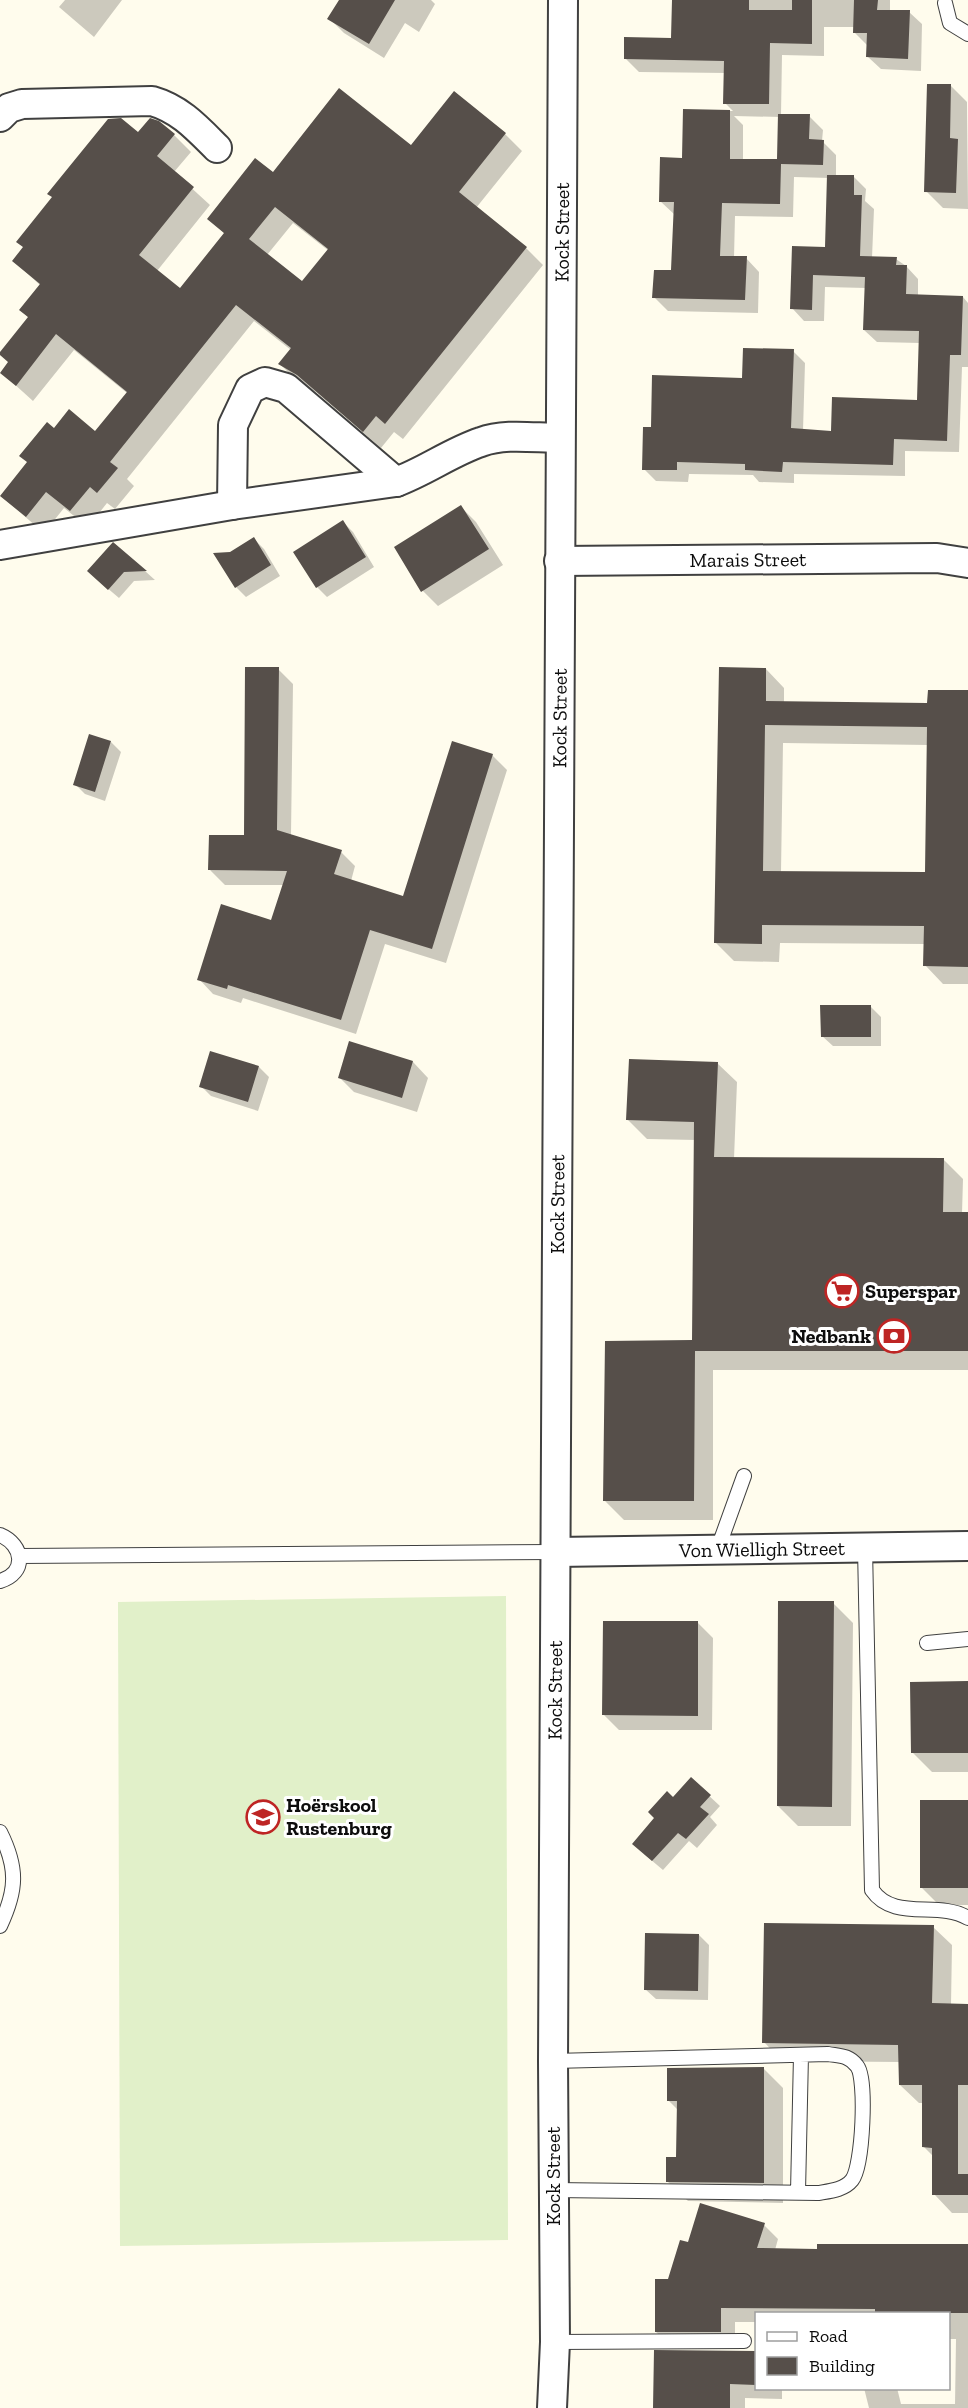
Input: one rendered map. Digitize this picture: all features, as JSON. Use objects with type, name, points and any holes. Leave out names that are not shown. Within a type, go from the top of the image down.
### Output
[{"type":"street","name":"Kock Street","points":[[552,2408],[555,2342],[553,2061],[563,0]]},
{"type":"street","points":[[0,117],[9,108],[22,104],[152,101],[170,106],[183,115],[217,148]]},
{"type":"street","points":[[232,505],[233,425],[249,389],[265,382],[286,388],[396,482]]},
{"type":"street","points":[[0,545],[232,505],[396,482],[414,476],[482,441],[504,437],[560,438]]},
{"type":"street","name":"Marais Street","points":[[937,558],[968,552]]},
{"type":"street","name":"Marais Street","points":[[559,561],[937,558],[968,563]]},
{"type":"street","name":"Von Wielligh Street","points":[[556,1552],[968,1546]]},
{"type":"lane","points":[[945,3],[950,22],[968,34]]},
{"type":"lane","points":[[717,1551],[744,1476]]},
{"type":"lane","points":[[0,1535],[14,1543],[20,1557],[17,1569],[8,1579],[0,1581]]},
{"type":"lane","points":[[865,1548],[872,1890],[878,1899],[895,1908],[944,1909],[968,1918]]},
{"type":"lane","points":[[20,1557],[556,1552]]},
{"type":"lane","points":[[927,1643],[968,1639]]},
{"type":"lane","points":[[0,1832],[11,1854],[14,1878],[8,1910],[0,1926]]},
{"type":"lane","points":[[553,2061],[801,2055],[848,2057],[858,2067],[862,2080],[859,2167],[852,2180],[839,2189],[818,2193],[553,2190]]},
{"type":"lane","points":[[798,2192],[801,2055]]},
{"type":"lane","points":[[555,2342],[744,2341]]},
{"type":"green space","points":[[506,1596],[508,2240],[120,2246],[118,1602]]},
{"type":"building","points":[[339,0],[395,0],[369,44],[327,19]]},
{"type":"building","points":[[672,0],[749,0],[749,10],[792,10],[792,0],[812,0],[812,44],[770,43],[769,104],[723,104],[724,61],[624,59],[624,37],[671,38]]},
{"type":"building","points":[[854,0],[878,0],[877,10],[910,10],[908,59],[866,57],[867,33],[853,33]]},
{"type":"building","points":[[927,84],[951,84],[950,138],[958,139],[956,193],[924,192]]},
{"type":"building","points":[[339,88],[411,145],[454,91],[506,133],[459,192],[527,247],[385,424],[376,416],[363,432],[297,375],[278,364],[291,348],[236,305],[110,462],[118,468],[97,493],[90,487],[70,511],[46,492],[26,517],[0,496],[27,462],[19,456],[47,422],[54,428],[69,409],[95,431],[127,392],[56,334],[16,386],[0,373],[8,362],[0,355],[0,352],[28,317],[19,310],[40,284],[12,261],[23,247],[16,242],[52,197],[47,194],[108,119],[121,118],[138,132],[150,118],[159,121],[175,134],[157,156],[194,187],[139,255],[180,288],[224,233],[207,219],[255,158],[273,172]],"holes":[[[275,207],[328,249],[302,281],[249,239]]]},
{"type":"building","points":[[683,109],[730,110],[730,159],[777,159],[778,114],[810,114],[809,139],[824,140],[823,165],[781,164],[780,204],[722,203],[720,256],[747,256],[745,300],[652,298],[654,270],[671,270],[674,202],[659,202],[660,157],[682,158]]},
{"type":"building","points":[[827,175],[854,175],[854,195],[862,195],[860,256],[897,257],[896,265],[907,265],[906,294],[963,296],[961,355],[950,355],[947,441],[894,439],[893,465],[783,462],[782,472],[745,470],[745,464],[677,462],[677,470],[642,470],[643,427],[651,427],[652,375],[742,378],[743,348],[794,349],[791,428],[831,431],[832,397],[917,400],[919,331],[863,330],[865,277],[813,275],[812,310],[790,309],[792,246],[825,247]]},
{"type":"building","points":[[461,505],[489,549],[421,592],[394,547]]},
{"type":"building","points":[[343,520],[366,557],[316,588],[293,552]]},
{"type":"building","points":[[254,537],[271,565],[235,588],[213,553],[230,552]]},
{"type":"building","points":[[113,542],[147,571],[124,572],[108,590],[87,571]]},
{"type":"building","points":[[245,667],[279,667],[277,830],[342,850],[334,874],[403,896],[452,741],[493,754],[432,949],[370,930],[341,1020],[228,985],[227,989],[197,980],[221,904],[271,920],[287,871],[208,870],[209,835],[244,835]]},
{"type":"building","points":[[719,667],[766,668],[766,701],[927,703],[928,690],[968,690],[968,967],[923,966],[924,926],[762,925],[762,944],[714,943]],"holes":[[[765,725],[927,727],[925,872],[763,871]]]},
{"type":"building","points":[[89,734],[111,741],[95,792],[73,785]]},
{"type":"building","points":[[820,1005],[871,1005],[871,1037],[821,1037]]},
{"type":"building","points":[[349,1041],[413,1061],[402,1098],[338,1078]]},
{"type":"building","points":[[210,1051],[259,1066],[248,1102],[199,1087]]},
{"type":"building","points":[[629,1059],[718,1062],[714,1157],[944,1158],[943,1212],[968,1212],[968,1351],[695,1351],[694,1501],[603,1501],[605,1341],[692,1340],[694,1122],[626,1120]]},
{"type":"building","points":[[778,1601],[834,1601],[832,1807],[777,1806]]},
{"type":"building","points":[[603,1621],[698,1621],[698,1716],[602,1715]]},
{"type":"building","points":[[968,1681],[968,1753],[911,1753],[910,1682]]},
{"type":"building","points":[[691,1777],[711,1795],[700,1807],[709,1814],[686,1839],[678,1833],[652,1861],[632,1844],[654,1818],[648,1812],[667,1791],[673,1797]]},
{"type":"building","points":[[920,1800],[968,1800],[968,1888],[920,1888]]},
{"type":"building","points":[[764,1923],[934,1925],[932,2003],[968,2004],[968,2085],[958,2085],[958,2174],[968,2174],[968,2195],[932,2195],[932,2148],[922,2147],[922,2085],[899,2085],[898,2045],[762,2043]]},
{"type":"building","points":[[645,1933],[699,1934],[698,1991],[644,1990]]},
{"type":"building","points":[[764,2067],[764,2183],[666,2182],[666,2157],[676,2157],[677,2101],[667,2101],[667,2068]]},
{"type":"building","points":[[700,2203],[765,2223],[757,2248],[817,2249],[817,2244],[968,2244],[968,2313],[875,2312],[875,2309],[721,2308],[721,2332],[655,2332],[655,2279],[668,2279],[680,2240],[688,2242]]},
{"type":"building","points":[[654,2350],[755,2351],[755,2385],[730,2384],[730,2408],[653,2408]]},
{"type":"place","name":"Superspar","points":[[842,1291]]},
{"type":"place","name":"Nedbank","points":[[894,1336]]},
{"type":"place","name":"Hoërskool Rustenburg","points":[[263,1817]]}]
